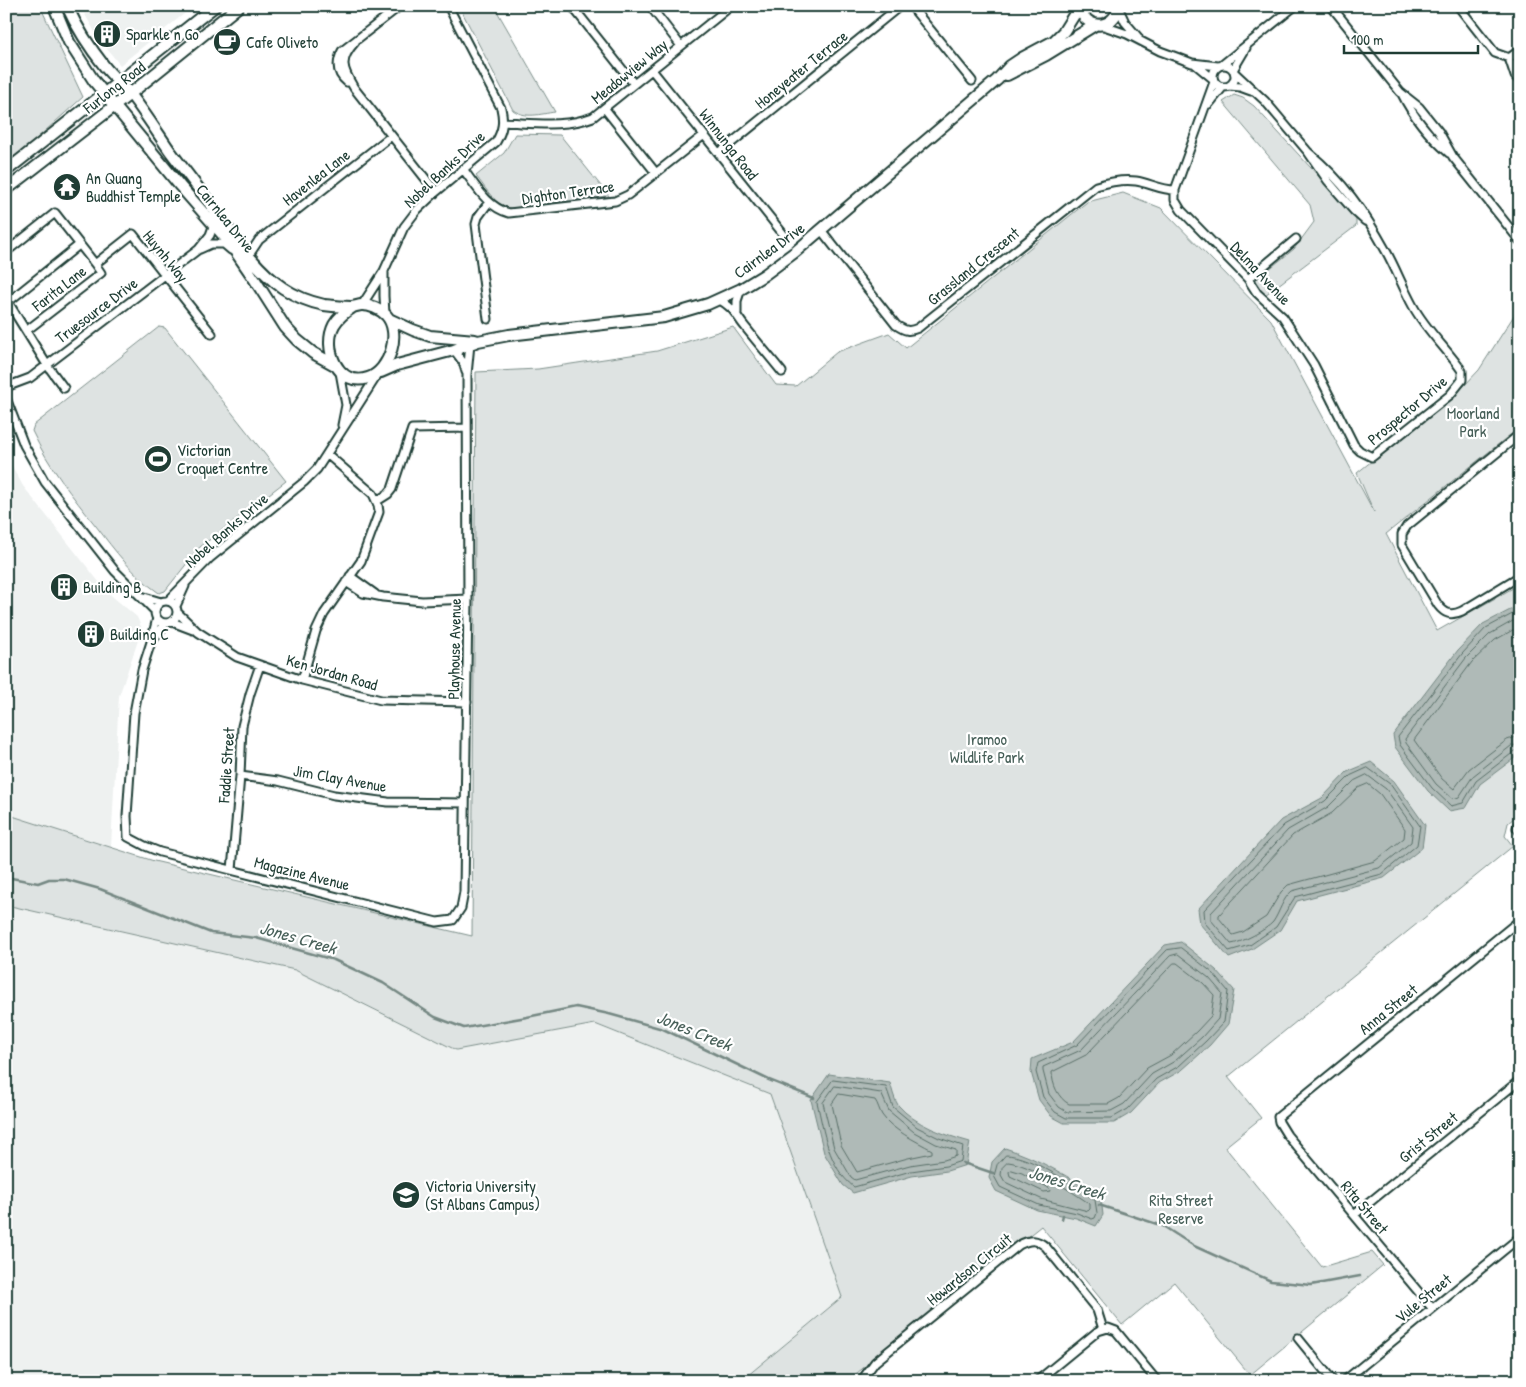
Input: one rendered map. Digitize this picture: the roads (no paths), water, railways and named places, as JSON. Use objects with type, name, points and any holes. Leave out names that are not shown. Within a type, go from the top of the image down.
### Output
[{"type":"street","name":"Cairnlea Drive","points":[[54,6],[69,42],[104,93],[180,186],[246,258],[280,286],[304,300],[325,305],[357,306]]},
{"type":"street","name":"Cairnlea Drive","points":[[67,6],[86,42],[130,94],[241,246],[278,317],[297,340],[313,353],[338,368]]},
{"type":"street","name":"Furlong Road","points":[[6,171],[215,6]]},
{"type":"street","name":"Furlong Road","points":[[6,190],[115,106],[239,6]]},
{"type":"street","points":[[400,6],[355,42],[348,50],[343,66],[345,74],[354,88],[436,192]]},
{"type":"street","name":"Nobel Banks Drive","points":[[357,306],[384,270],[404,227],[417,210],[496,142],[502,132],[501,108],[448,6]]},
{"type":"street","points":[[572,6],[634,84]]},
{"type":"street","points":[[650,6],[681,46]]},
{"type":"street","name":"Meadowview Way","points":[[503,122],[566,125],[594,117],[731,6]]},
{"type":"street","name":"Honeyeater Terrace","points":[[719,154],[900,6]]},
{"type":"street","points":[[911,6],[972,81]]},
{"type":"street","points":[[1175,190],[1205,108],[1213,80],[1213,71],[1295,6]]},
{"type":"street","points":[[1331,6],[1400,92],[1411,113],[1432,138],[1454,157],[1520,241]]},
{"type":"street","points":[[1458,6],[1495,52],[1509,58],[1515,76],[1520,81]]},
{"type":"street","name":"Cairnlea Drive","points":[[380,373],[397,365],[454,350],[474,342],[509,335],[664,317],[708,304],[741,290],[795,252],[997,80],[1010,66],[1054,41],[1064,31],[1079,7]]},
{"type":"street","points":[[1079,7],[1084,18],[1098,25],[1127,34],[1160,51],[1192,63],[1228,66],[1234,72]]},
{"type":"street","name":"Cairnlea Drive","points":[[997,80],[1098,25],[1112,20],[1119,8]]},
{"type":"street","points":[[1119,8],[1125,22],[1144,42]]},
{"type":"street","points":[[1205,108],[1234,80],[1234,72],[1247,45]]},
{"type":"street","points":[[1509,58],[1520,50]]},
{"type":"street","points":[[1192,63],[1213,80],[1226,86],[1240,87],[1256,92]]},
{"type":"street","name":"Winnunga Road","points":[[652,70],[784,236]]},
{"type":"street","name":"Prospector Drive","points":[[1234,72],[1265,101],[1308,152],[1328,182],[1354,211],[1370,225],[1386,251],[1413,306],[1462,371],[1462,380],[1457,387],[1435,407],[1375,455],[1372,457],[1365,455]]},
{"type":"street","points":[[605,109],[656,173]]},
{"type":"street","name":"Dighton Terrace","points":[[463,169],[489,202],[500,210],[509,213],[614,201],[628,195],[704,135]]},
{"type":"street","name":"Havenlea Lane","points":[[246,258],[259,240],[391,136]]},
{"type":"street","name":"Grassland Crescent","points":[[821,230],[896,325],[904,330],[911,331],[918,328],[1083,194],[1096,186],[1123,180],[1175,190]]},
{"type":"street","name":"Delma Avenue","points":[[1175,190],[1176,204],[1248,279],[1257,293],[1283,316],[1322,380],[1354,445],[1365,455]]},
{"type":"street","points":[[488,320],[476,224],[478,217],[489,202]]},
{"type":"street","points":[[6,252],[55,213],[95,264]]},
{"type":"street","points":[[200,249],[210,235],[214,224]]},
{"type":"street","name":"Huynh Way","points":[[95,264],[133,234],[212,334]]},
{"type":"street","points":[[1248,279],[1296,239]]},
{"type":"street","name":"Havenlea Lane","points":[[241,246],[259,240]]},
{"type":"street","points":[[64,388],[47,366],[8,302],[79,244]]},
{"type":"street","points":[[200,249],[211,244],[224,244],[246,258]]},
{"type":"street","name":"Truesource Drive","points":[[6,387],[30,378],[47,366],[200,249]]},
{"type":"street","name":"Farita Lane","points":[[26,331],[101,273],[95,264]]},
{"type":"street","name":"Nobel Banks Drive","points":[[384,270],[384,296],[387,317]]},
{"type":"street","points":[[737,313],[737,301],[741,290]]},
{"type":"street","points":[[718,300],[727,304],[737,313],[743,325],[782,372]]},
{"type":"street","points":[[357,306],[373,306],[387,317],[393,331],[392,351],[380,373],[362,379],[346,376],[338,368],[329,345],[334,325],[342,315],[357,306]]},
{"type":"street","name":"Cairnlea Drive","points":[[387,317],[412,330],[430,336],[474,342]]},
{"type":"street","name":"Playhouse Avenue","points":[[454,920],[461,908],[464,892],[468,599],[467,375],[474,342]]},
{"type":"street","name":"Playhouse Avenue","points":[[454,350],[463,362],[467,375]]},
{"type":"street","name":"Nobel Banks Drive","points":[[338,368],[346,405],[341,430]]},
{"type":"street","name":"Nobel Banks Drive","points":[[165,601],[186,583],[216,552],[304,482],[327,454],[380,373]]},
{"type":"street","points":[[6,398],[24,445],[45,482],[115,571],[141,596],[156,615],[169,622]]},
{"type":"street","points":[[376,500],[388,494],[392,489],[412,429],[467,428]]},
{"type":"street","points":[[1520,434],[1407,526],[1402,534],[1402,545],[1438,605],[1449,614],[1456,614],[1462,611],[1520,576]]},
{"type":"street","points":[[302,680],[316,632],[324,614],[361,561],[379,512],[373,494],[327,454]]},
{"type":"street","points":[[348,579],[375,594],[422,600],[468,599]]},
{"type":"street","name":"Nobel Banks Drive","points":[[177,609],[186,583]]},
{"type":"street","points":[[141,596],[165,601],[177,609],[175,619],[169,622],[152,642]]},
{"type":"street","points":[[152,642],[156,608],[165,601]]},
{"type":"street","name":"Ken Jordan Road","points":[[177,609],[198,632]]},
{"type":"street","name":"Ken Jordan Road","points":[[169,622],[198,632],[237,657],[302,680],[381,700],[467,702]]},
{"type":"street","name":"Magazine Avenue","points":[[152,642],[142,670],[134,713],[127,816],[128,837],[160,852],[437,922],[454,920]]},
{"type":"street","name":"Faddie Street","points":[[232,870],[242,726],[260,665]]},
{"type":"street","name":"Jim Clay Avenue","points":[[240,776],[278,781],[334,795],[388,802],[465,803]]},
{"type":"street","points":[[1518,830],[1520,819]]},
{"type":"street","name":"Anna Street","points":[[1279,1122],[1278,1117],[1283,1112],[1520,920]]},
{"type":"street","name":"Grist Street","points":[[1354,1215],[1520,1080]]},
{"type":"street","name":"Rita Street","points":[[1279,1122],[1432,1308]]},
{"type":"street","name":"Vule Street","points":[[1344,1381],[1520,1237]]},
{"type":"street","name":"Howardson Circuit","points":[[861,1381],[875,1362],[1026,1241],[1037,1241],[1046,1247],[1096,1310],[1103,1329]]},
{"type":"street","points":[[1037,1381],[1092,1335],[1108,1328],[1116,1331],[1157,1381]]},
{"type":"street","points":[[1298,1338],[1333,1381]]},
{"type":"water","points":[[1520,605],[1520,754],[1480,784],[1466,808],[1449,811],[1428,791],[1395,747],[1393,735],[1458,650],[1483,624]]},
{"type":"water","points":[[1371,762],[1394,781],[1425,825],[1422,848],[1384,878],[1297,901],[1280,930],[1252,949],[1229,958],[1200,924],[1198,909],[1281,820],[1322,798],[1347,772]]},
{"type":"water","points":[[1181,942],[1216,970],[1234,990],[1228,1024],[1210,1045],[1182,1070],[1159,1083],[1131,1113],[1114,1123],[1064,1123],[1051,1116],[1039,1100],[1031,1072],[1032,1059],[1073,1042],[1165,945]]},
{"type":"water","points":[[829,1074],[890,1083],[898,1105],[913,1118],[941,1132],[970,1142],[966,1165],[947,1171],[912,1176],[853,1193],[843,1185],[824,1153],[811,1100]]},
{"type":"water","points":[[1005,1148],[1055,1170],[1101,1198],[1103,1215],[1096,1226],[1076,1218],[1037,1210],[996,1191],[989,1178],[992,1162]]},
{"type":"waterway","name":"Jones Creek","points":[[6,877],[38,883],[49,879],[64,879],[100,889],[211,933],[256,938],[334,960],[383,983],[435,1017],[464,1028],[576,1007],[609,1014],[663,1029],[769,1080],[814,1098]]},
{"type":"waterway","name":"Jones Creek","points":[[963,1163],[993,1173]]},
{"type":"waterway","name":"Jones Creek","points":[[1099,1205],[1163,1226],[1194,1246],[1271,1281],[1311,1285],[1360,1276]]},
{"type":"waterway","points":[[1062,1219],[1063,1215]]},
{"type":"place","name":"Sparkle n Go","points":[[107,34]]},
{"type":"place","name":"Cafe Oliveto","points":[[227,42]]},
{"type":"place","name":"An Quang Buddhist Temple","points":[[67,187]]},
{"type":"place","name":"Victorian Croquet Centre","points":[[158,459]]},
{"type":"place","name":"Building B","points":[[64,587]]},
{"type":"place","name":"Building C","points":[[91,634]]},
{"type":"place","name":"Victoria University (St Albans Campus)","points":[[406,1195]]},
{"type":"park label","name":"Moorland Park","points":[[1473,422]]},
{"type":"park label","name":"Iramoo Wildlife Park","points":[[987,748]]},
{"type":"park label","name":"Rita Street Reserve","points":[[1181,1209]]}]
